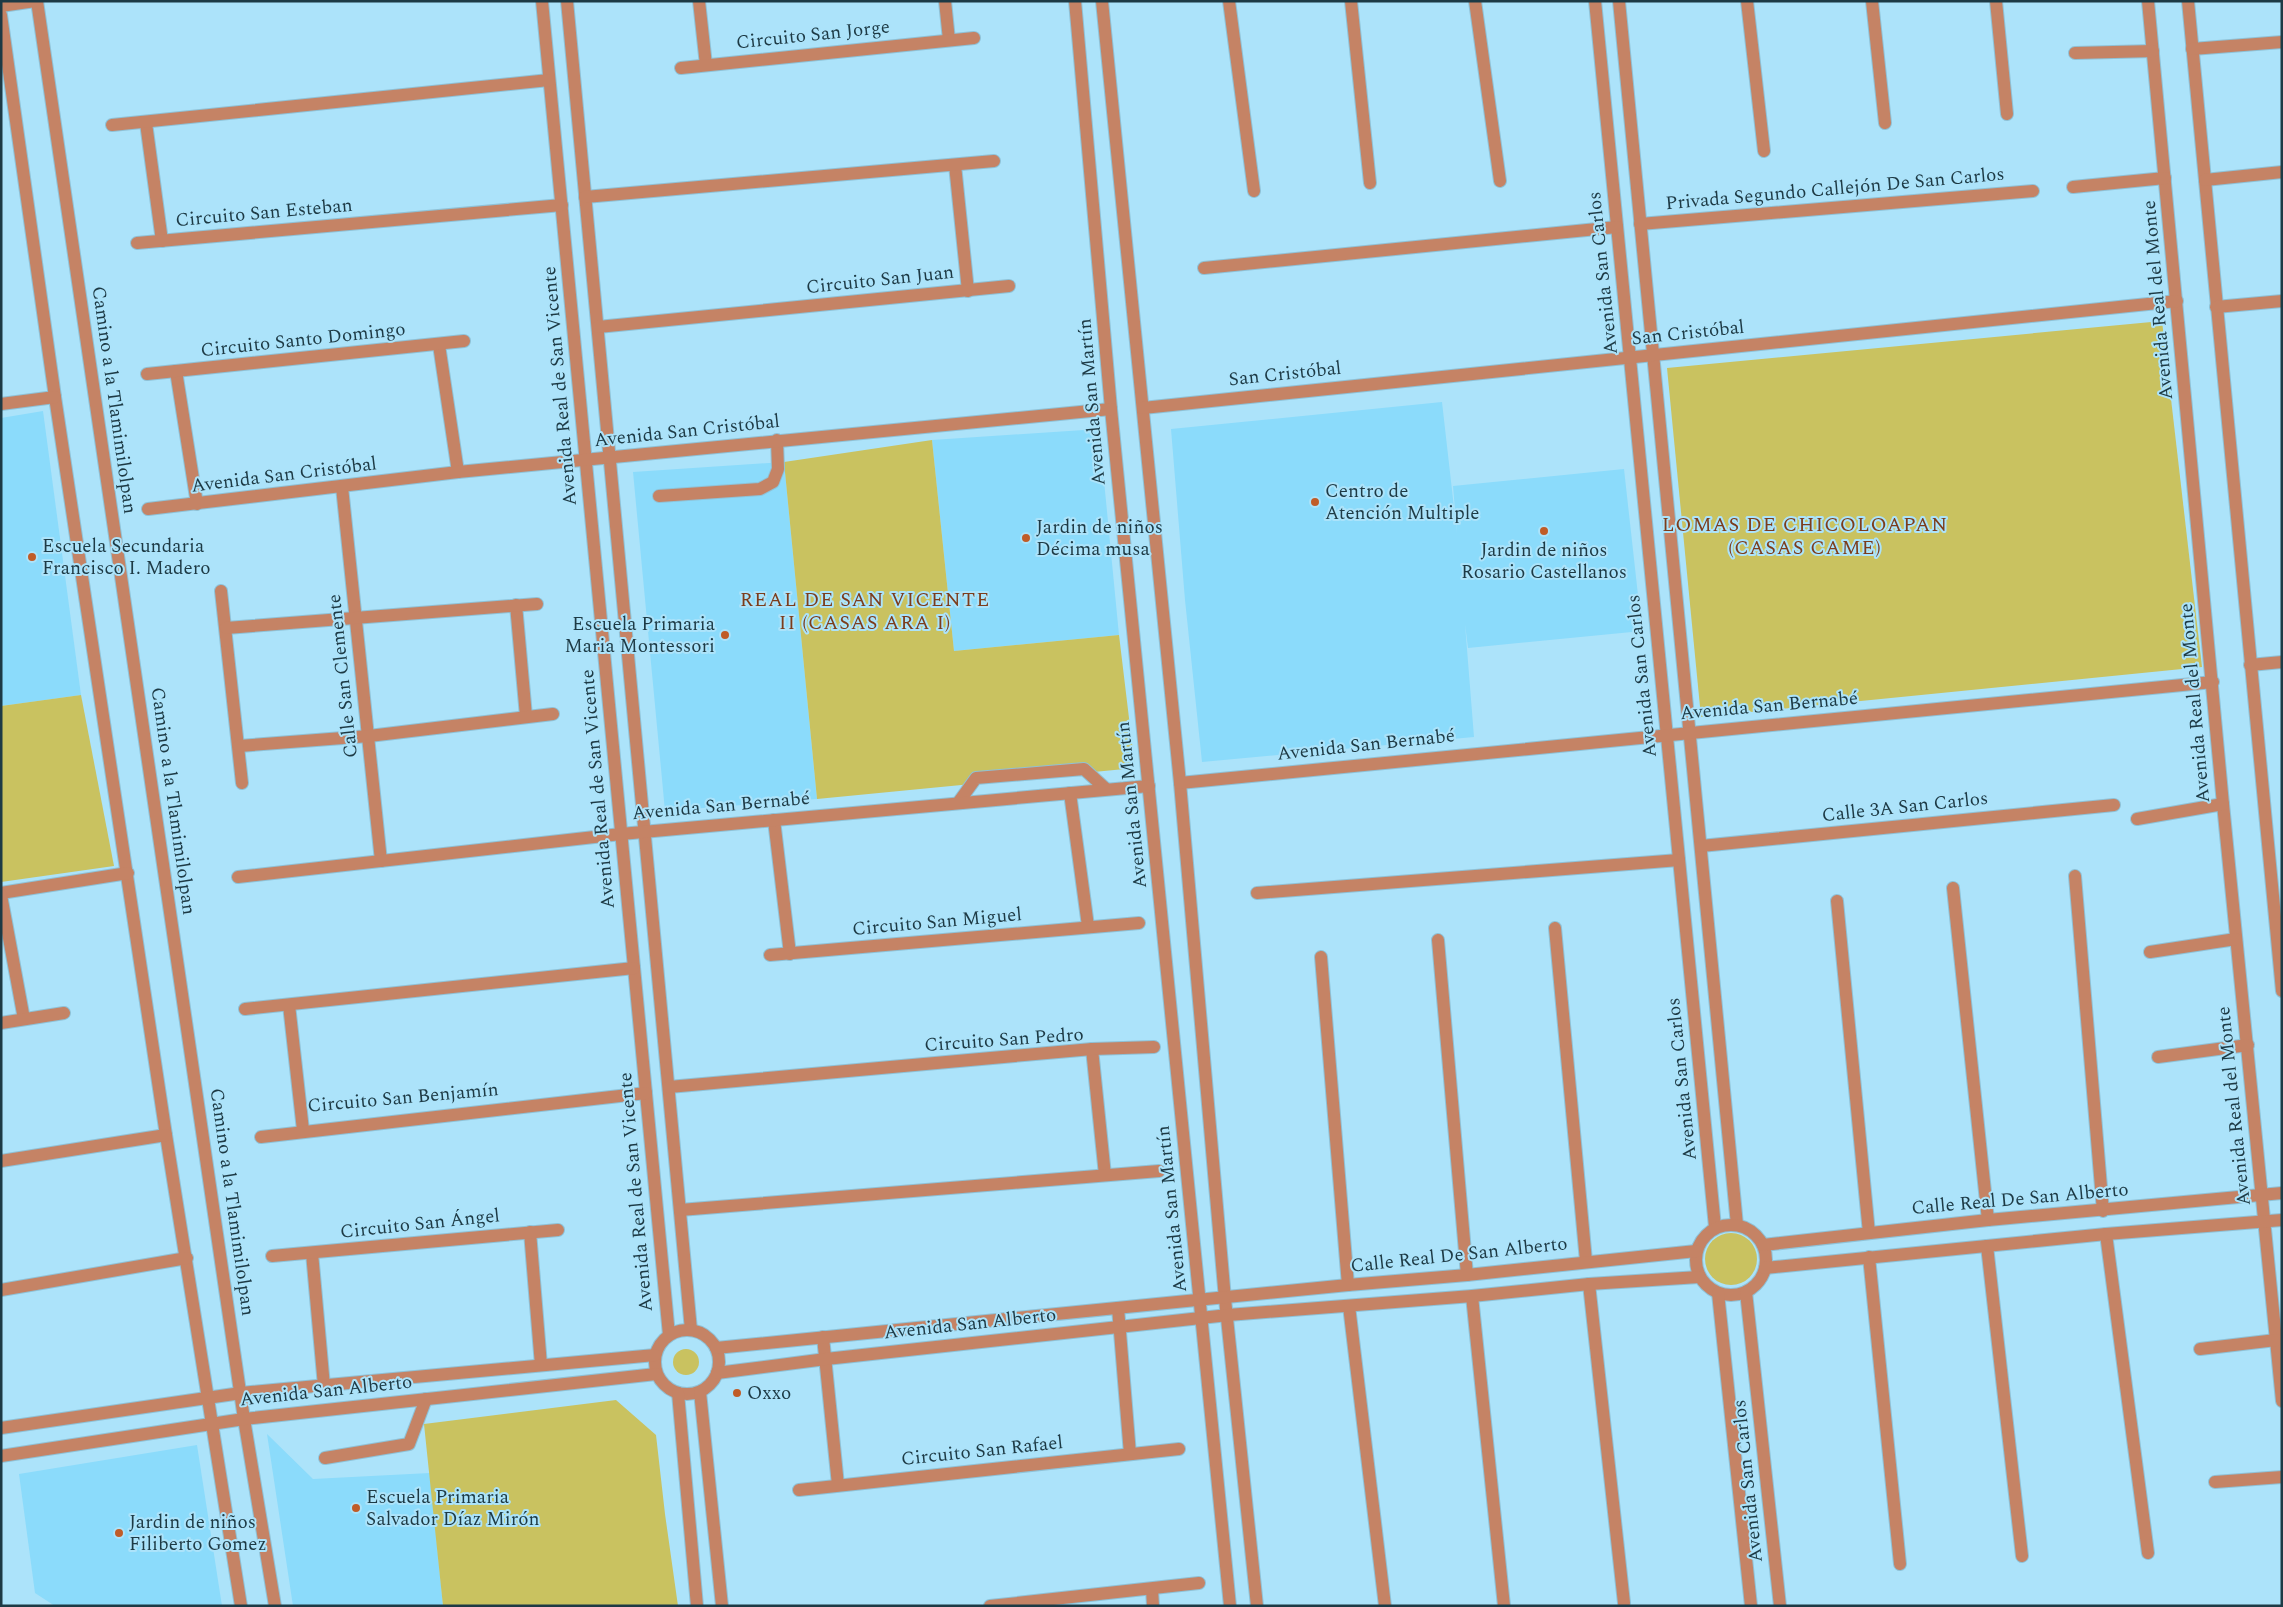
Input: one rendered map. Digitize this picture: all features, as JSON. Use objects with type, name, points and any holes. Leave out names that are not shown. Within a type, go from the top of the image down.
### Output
[{"type":"street","points":[[1,6],[36,1]]},
{"type":"street","name":"Camino a la Tlamimilolpan","points":[[36,1],[244,1419],[274,1606]]},
{"type":"street","name":"Avenida Real de San Vicente","points":[[542,1],[669,1335]]},
{"type":"street","points":[[567,1],[691,1330]]},
{"type":"street","points":[[699,1],[706,65]]},
{"type":"street","points":[[945,1],[949,40]]},
{"type":"street","name":"Avenida San Martín","points":[[1075,1],[1111,409],[1230,1606]]},
{"type":"street","points":[[1102,1],[1180,783],[1225,1299],[1257,1606]]},
{"type":"street","points":[[1229,1],[1254,191]]},
{"type":"street","points":[[1351,1],[1370,183]]},
{"type":"street","points":[[1476,1],[1500,181]]},
{"type":"street","name":"Avenida San Carlos","points":[[1595,1],[1716,1227]]},
{"type":"street","points":[[1619,1],[1738,1224]]},
{"type":"street","points":[[1747,1],[1764,151]]},
{"type":"street","points":[[1872,1],[1885,123]]},
{"type":"street","points":[[1996,1],[2007,114]]},
{"type":"street","name":"Avenida Real del Monte","points":[[2148,1],[2223,804],[2282,1401]]},
{"type":"street","points":[[2188,1],[2250,665],[2279,926],[2282,991]]},
{"type":"street","points":[[1,15],[55,397],[166,1135],[241,1606]]},
{"type":"street","name":"Circuito San Jorge","points":[[680,68],[974,38]]},
{"type":"street","points":[[2192,49],[2282,42]]},
{"type":"street","points":[[2075,53],[2153,51]]},
{"type":"street","points":[[112,125],[549,80]]},
{"type":"street","name":"Circuito San Esteban","points":[[146,123],[162,241],[562,205]]},
{"type":"street","points":[[585,196],[994,161]]},
{"type":"street","name":"Circuito San Juan","points":[[598,327],[968,291],[955,165]]},
{"type":"street","points":[[2205,180],[2282,172]]},
{"type":"street","points":[[2074,187],[2165,178]]},
{"type":"street","name":"Privada Segundo Callejón De San Carlos","points":[[1640,224],[2033,191]]},
{"type":"street","points":[[1204,268],[1617,227]]},
{"type":"street","points":[[137,243],[162,241]]},
{"type":"street","points":[[968,291],[1009,286]]},
{"type":"street","name":"San Cristóbal","points":[[1143,408],[2177,301]]},
{"type":"street","points":[[2216,307],[2282,301]]},
{"type":"street","name":"Circuito Santo Domingo","points":[[197,504],[176,371],[464,341]]},
{"type":"street","points":[[439,345],[458,472]]},
{"type":"street","points":[[147,374],[176,371]]},
{"type":"street","points":[[1,404],[55,397]]},
{"type":"street","name":"Avenida San Cristóbal","points":[[148,508],[197,504],[458,472],[1111,409]]},
{"type":"street","points":[[659,496],[760,489],[773,482],[778,469],[777,440]]},
{"type":"street","name":"Calle San Clemente","points":[[342,487],[381,861]]},
{"type":"street","points":[[221,590],[242,783]]},
{"type":"street","points":[[226,628],[537,604]]},
{"type":"street","points":[[516,605],[526,716]]},
{"type":"street","points":[[2250,665],[2282,662]]},
{"type":"street","name":"Avenida San Bernabé","points":[[1180,783],[2213,682]]},
{"type":"street","points":[[239,746],[368,736],[553,714]]},
{"type":"street","points":[[958,803],[976,778],[1084,769],[1106,790]]},
{"type":"street","name":"Avenida San Bernabé","points":[[238,877],[621,834],[1149,786]]},
{"type":"street","points":[[1070,793],[1088,926]]},
{"type":"street","points":[[2137,818],[2223,804]]},
{"type":"street","name":"Calle 3A San Carlos","points":[[1701,846],[2114,805]]},
{"type":"street","points":[[774,820],[790,954]]},
{"type":"street","points":[[1257,893],[1679,860]]},
{"type":"street","points":[[24,1019],[1,894],[128,873]]},
{"type":"street","points":[[2075,876],[2103,1211]]},
{"type":"street","points":[[1953,888],[1988,1220]]},
{"type":"street","points":[[1837,901],[1869,1233]]},
{"type":"street","name":"Circuito San Miguel","points":[[770,955],[1088,926],[1139,924]]},
{"type":"street","points":[[1555,928],[1586,1261]]},
{"type":"street","points":[[2150,952],[2236,939]]},
{"type":"street","points":[[1438,940],[1468,1275]]},
{"type":"street","points":[[1321,957],[1348,1285]]},
{"type":"street","points":[[245,1009],[634,968]]},
{"type":"street","name":"Circuito San Benjamín","points":[[289,1005],[303,1130],[646,1093]]},
{"type":"street","points":[[1,1023],[64,1013]]},
{"type":"street","points":[[2158,1057],[2248,1045]]},
{"type":"street","points":[[1092,1049],[1154,1047]]},
{"type":"street","name":"Circuito San Pedro","points":[[669,1088],[1092,1049],[1105,1175]]},
{"type":"street","points":[[261,1136],[303,1130]]},
{"type":"street","points":[[1,1161],[166,1135]]},
{"type":"street","points":[[680,1210],[1159,1171]]},
{"type":"street","name":"Calle Real De San Alberto","points":[[1763,1245],[1988,1220],[2103,1211],[2282,1193]]},
{"type":"street","points":[[1765,1268],[2106,1234],[2282,1220]]},
{"type":"street","points":[[1738,1224],[1756,1235],[1763,1245],[1766,1256],[1765,1268],[1758,1282],[1746,1292],[1737,1295],[1718,1293],[1707,1286],[1699,1277],[1695,1264],[1696,1251],[1700,1241],[1716,1227],[1738,1224]]},
{"type":"street","name":"Circuito San Ángel","points":[[272,1256],[558,1230]]},
{"type":"street","points":[[530,1232],[542,1366]]},
{"type":"street","points":[[2106,1234],[2148,1553]]},
{"type":"street","points":[[1987,1246],[2022,1556]]},
{"type":"street","name":"Calle Real De San Alberto","points":[[1225,1299],[1696,1251]]},
{"type":"street","points":[[312,1253],[324,1386]]},
{"type":"street","points":[[1869,1257],[1900,1564]]},
{"type":"street","points":[[1,1290],[187,1258]]},
{"type":"street","name":"Calle Real De San Alberto","points":[[1228,1315],[1472,1296],[1589,1284],[1699,1277]]},
{"type":"street","points":[[1589,1284],[1624,1603]]},
{"type":"street","name":"Avenida San Carlos","points":[[1746,1292],[1780,1606]]},
{"type":"street","name":"Avenida San Carlos","points":[[1718,1293],[1751,1606]]},
{"type":"street","points":[[1472,1296],[1504,1606]]},
{"type":"street","name":"Avenida San Alberto","points":[[716,1348],[1225,1299]]},
{"type":"street","points":[[1349,1306],[1385,1606]]},
{"type":"street","points":[[1118,1308],[1130,1454]]},
{"type":"street","name":"Avenida San Alberto","points":[[717,1373],[826,1359],[1228,1315]]},
{"type":"street","points":[[684,1329],[691,1330],[706,1336],[716,1348],[719,1365],[714,1381],[700,1392],[685,1395],[661,1383],[656,1374],[655,1355],[662,1340],[669,1335],[684,1329]]},
{"type":"street","points":[[823,1337],[838,1485]]},
{"type":"street","points":[[2200,1350],[2276,1340]]},
{"type":"street","name":"Avenida San Alberto","points":[[1,1428],[241,1393],[655,1355]]},
{"type":"street","name":"Avenida San Alberto","points":[[2,1457],[244,1419],[656,1374]]},
{"type":"street","points":[[700,1392],[722,1606]]},
{"type":"street","points":[[678,1393],[698,1606]]},
{"type":"street","points":[[325,1458],[409,1444],[426,1399]]},
{"type":"street","name":"Circuito San Rafael","points":[[799,1490],[1179,1449]]},
{"type":"street","points":[[2215,1482],[2282,1477]]},
{"type":"street","points":[[990,1606],[1200,1583]]},
{"type":"street","points":[[1152,1589],[1153,1606]]},
{"type":"shaded area","points":[[2162,321],[2202,667],[1701,717],[1667,368]]},
{"type":"shaded area","points":[[1442,402],[1457,534],[1453,486],[1624,469],[1642,631],[1468,648],[1465,624],[1474,737],[1202,762],[1185,600],[1171,429]]},
{"type":"shaded area","name":"Escuela Secundaria Francisco I. Madero","points":[[43,411],[81,695],[1,706],[1,418]]},
{"type":"shaded area","name":"Jardin de niños Décima musa","points":[[1099,429],[1119,635],[954,651],[932,440]]},
{"type":"shaded area","points":[[932,440],[954,651],[1119,635],[1135,768],[817,799],[784,462]]},
{"type":"shaded area","name":"Escuela Primaria Maria Montessori","points":[[784,462],[817,799],[665,811],[633,472]]},
{"type":"shaded area","points":[[81,695],[114,866],[1,882],[1,706]]},
{"type":"shaded area","points":[[1731,1233],[1741,1235],[1749,1241],[1755,1249],[1757,1259],[1755,1269],[1749,1277],[1741,1283],[1731,1285],[1721,1283],[1713,1277],[1707,1269],[1705,1259],[1707,1249],[1713,1241],[1721,1235]]},
{"type":"shaded area","points":[[686,1349],[695,1353],[699,1362],[695,1371],[686,1375],[677,1371],[673,1362],[677,1353]]},
{"type":"shaded area","points":[[616,1400],[656,1435],[678,1606],[443,1606],[424,1424]]},
{"type":"shaded area","name":"Escuela Primaria Salvador Díaz Mirón","points":[[267,1434],[313,1479],[430,1473],[443,1606],[293,1606]]},
{"type":"shaded area","name":"Jardin de niños Filiberto Gomez","points":[[197,1445],[222,1606],[55,1606],[35,1593],[19,1474]]},
{"type":"place","name":"Centro de Atención Multiple","points":[[1315,502]]},
{"type":"place","name":"Jardin de niños Rosario Castellanos","points":[[1544,531]]},
{"type":"place","name":"Jardin de niños Décima musa","points":[[1026,538]]},
{"type":"place","name":"Escuela Secundaria Francisco I. Madero","points":[[32,557]]},
{"type":"place","name":"Escuela Primaria Maria Montessori","points":[[725,635]]},
{"type":"place","name":"Oxxo","points":[[737,1393]]},
{"type":"place","name":"Escuela Primaria Salvador Díaz Mirón","points":[[356,1508]]},
{"type":"place","name":"Jardin de niños Filiberto Gomez","points":[[119,1533]]},
{"type":"district","name":"LOMAS DE CHICOLOAPAN (CASAS CAME)","points":[[1805,536]]},
{"type":"district","name":"REAL DE SAN VICENTE II (CASAS ARA I)","points":[[865,612]]}]
